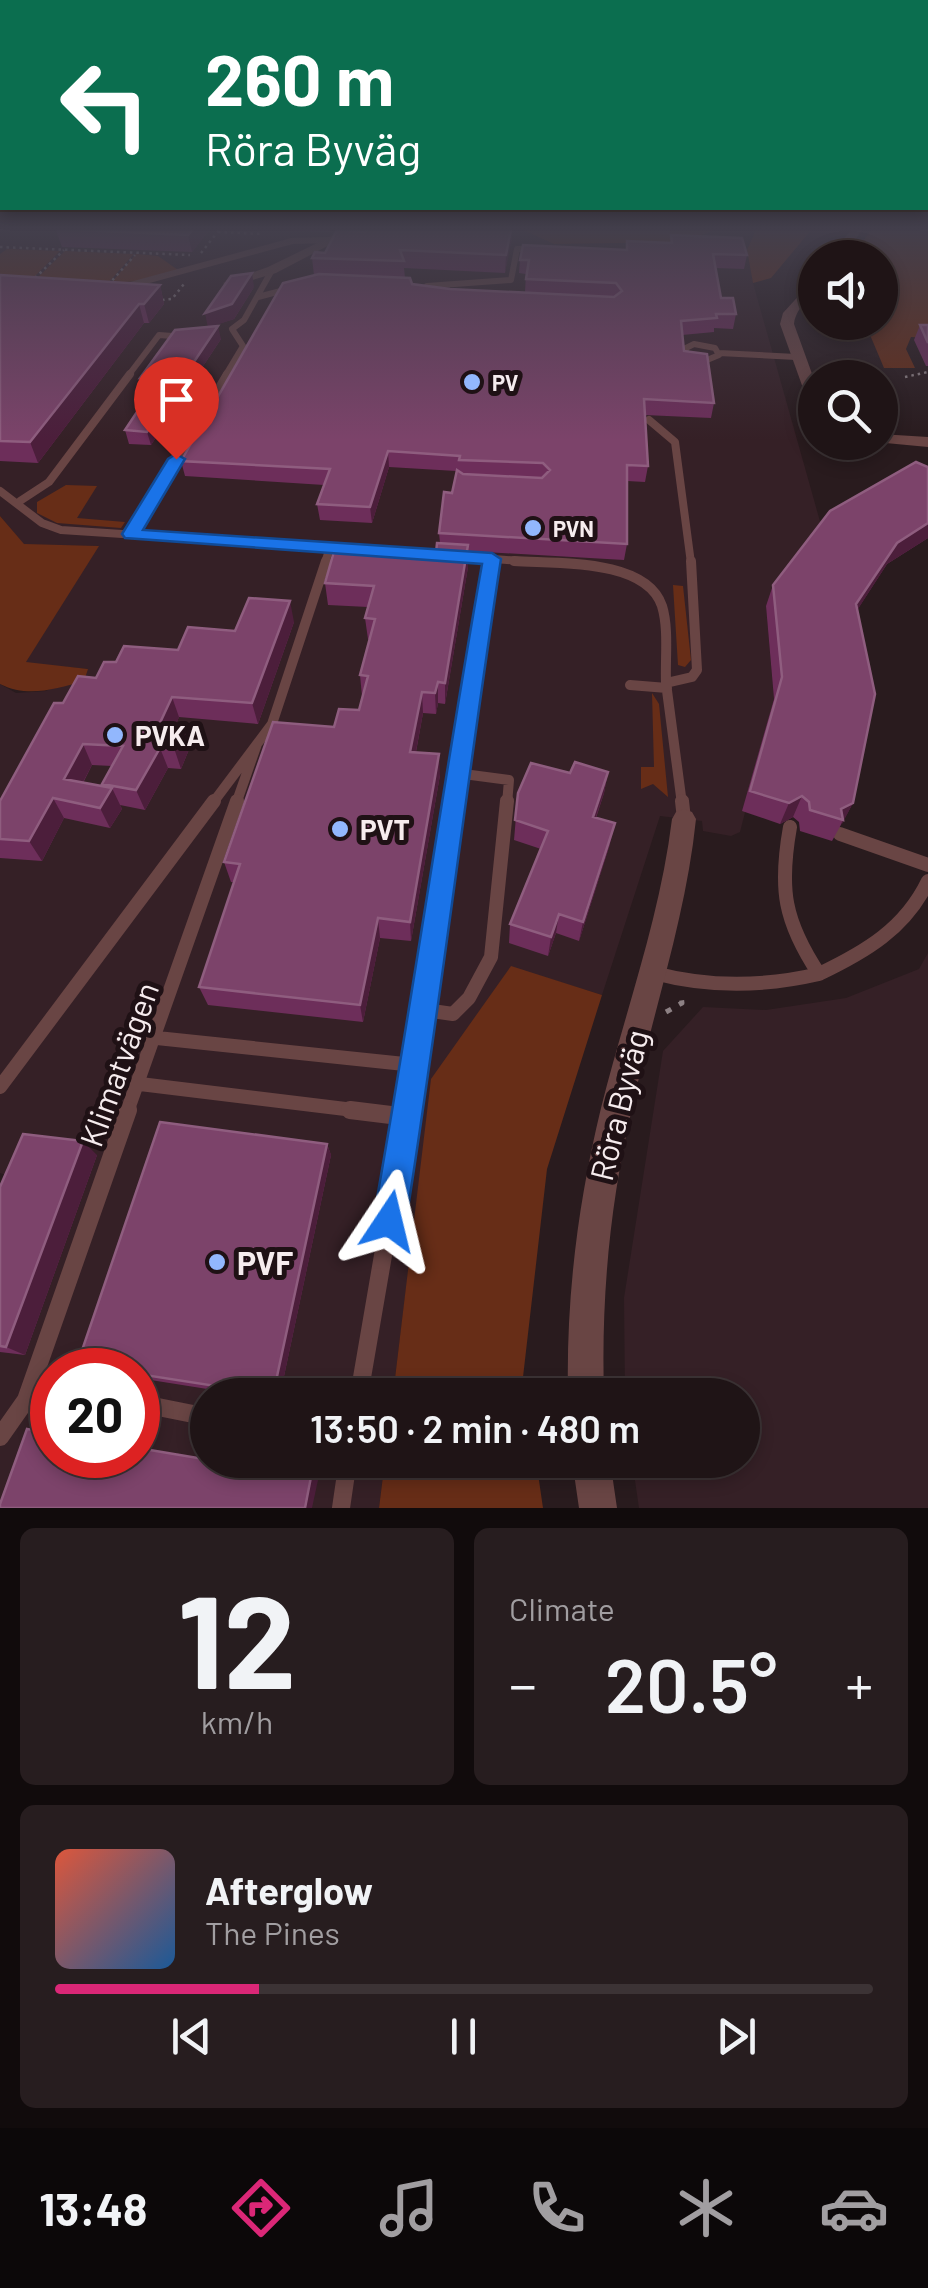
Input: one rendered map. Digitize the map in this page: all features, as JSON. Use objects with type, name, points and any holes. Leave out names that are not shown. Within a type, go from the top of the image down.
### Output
[{"type":"street","points":[[798,303],[788,316],[798,362]]},
{"type":"street","points":[[898,440],[928,442]]},
{"type":"street","name":"Röra Byväg","points":[[586,1378],[585,1288],[599,1179],[680,870],[684,819]]},
{"type":"street","points":[[594,1478],[598,1508]]},
{"type":"lane","points":[[215,333],[244,320],[256,299]]},
{"type":"lane","points":[[131,534],[242,346],[232,328]]},
{"type":"lane","points":[[20,501],[49,482],[159,335],[198,337]]},
{"type":"lane","points":[[719,352],[798,362]]},
{"type":"lane","points":[[630,685],[667,685],[692,677],[697,670],[691,557],[675,442],[649,420]]},
{"type":"lane","points":[[0,491],[20,501],[38,523],[49,528],[379,551]]},
{"type":"lane","name":"Klimatvägen","points":[[0,1087],[272,724],[330,547]]},
{"type":"lane","points":[[444,556],[616,570],[650,583],[661,600],[684,819]]},
{"type":"lane","points":[[362,1378],[425,1010],[456,773],[492,559]]},
{"type":"lane","name":"Klimatvägen","points":[[0,1437],[26,1400],[258,744]]},
{"type":"lane","points":[[425,1010],[453,1014],[470,998],[491,957],[496,928],[509,780],[456,773]]},
{"type":"lane","points":[[790,827],[781,889],[783,908],[798,943],[820,974]]},
{"type":"lane","points":[[840,834],[928,865]]},
{"type":"lane","points":[[653,973],[724,986],[772,984],[820,974],[886,936],[908,916],[928,881]]},
{"type":"lane","points":[[156,1038],[414,1064]]},
{"type":"lane","points":[[140,1084],[407,1117]]},
{"type":"lane","points":[[26,1400],[30,1399]]},
{"type":"lane","points":[[160,1407],[190,1413]]},
{"type":"lane","points":[[341,1508],[345,1478]]},
{"type":"path","points":[[904,377],[928,372]]},
{"type":"shaded area","points":[[0,299],[758,299],[798,443],[798,460],[803,460],[823,532],[766,606],[774,699],[740,832],[731,836],[703,831],[702,821],[660,816],[602,995],[511,967],[432,1079],[395,1378],[190,1378],[190,1478],[383,1478],[379,1508],[0,1508],[0,1201],[12,1177],[0,1173],[0,684],[16,693],[46,691],[88,669],[25,663],[98,546],[24,545],[0,516]]},
{"type":"shaded area","points":[[898,299],[928,299],[928,338],[911,337],[906,349],[915,368],[898,368],[898,360],[881,360],[872,340],[898,340]]},
{"type":"shaded area","points":[[66,485],[97,486],[77,518],[125,522],[121,528],[57,523],[37,513],[37,502]]},
{"type":"shaded area","points":[[0,516],[24,544],[99,546],[26,662],[88,669],[84,681],[31,691],[0,684]]},
{"type":"shaded area","points":[[673,585],[683,586],[691,660],[685,667],[678,665]]},
{"type":"shaded area","points":[[652,693],[659,704],[668,797],[653,784],[641,789],[641,767],[654,767]]},
{"type":"shaded area","points":[[928,953],[928,1508],[639,1508],[635,1478],[760,1478],[760,1378],[625,1378],[624,1298],[663,1051],[703,1007],[766,1010],[846,998],[919,969]]},
{"type":"shaded area","points":[[511,966],[602,995],[547,1169],[523,1378],[395,1378],[431,1079]]},
{"type":"shaded area","points":[[383,1478],[539,1478],[543,1508],[379,1508]]},
{"type":"building","points":[[0,299],[148,299],[139,304],[30,442],[0,441]]},
{"type":"building","points":[[215,299],[235,299],[232,304],[205,313]]},
{"type":"building","name":"PV","points":[[274,299],[733,299],[736,314],[681,321],[684,351],[707,354],[714,403],[644,399],[648,466],[627,465],[627,544],[439,533],[444,492],[452,493],[457,470],[463,474],[542,478],[550,470],[543,463],[459,460],[460,456],[388,451],[370,507],[317,504],[330,469],[181,461]]},
{"type":"building","points":[[920,325],[928,325],[928,343]]},
{"type":"building","points":[[218,326],[147,432],[125,430],[161,376],[140,378],[175,330]]},
{"type":"building","points":[[916,462],[928,467],[928,523],[897,543],[856,604],[875,694],[853,803],[841,809],[843,820],[810,810],[809,802],[802,796],[789,803],[750,791],[782,677],[773,585],[830,511]]},
{"type":"building","name":"PVT","points":[[437,543],[468,545],[445,683],[438,682],[435,693],[422,692],[410,752],[439,754],[410,922],[378,918],[360,1005],[199,987],[240,864],[224,862],[273,722],[334,727],[339,709],[359,710],[368,676],[360,675],[375,619],[365,618],[374,586],[325,583],[335,548],[436,553]]},
{"type":"building","name":"PVKA","points":[[249,598],[290,601],[252,703],[172,697],[159,725],[183,727],[174,748],[160,748],[136,790],[102,784],[123,746],[83,744],[64,779],[112,788],[100,808],[53,798],[29,841],[0,839],[0,801],[54,703],[63,703],[78,676],[96,678],[104,662],[116,662],[124,646],[178,650],[188,627],[235,631]]},
{"type":"building","points":[[575,762],[608,772],[593,817],[615,823],[583,922],[559,914],[551,937],[510,924],[548,831],[515,820],[518,793],[531,763],[570,773]]},
{"type":"building","name":"PVF","points":[[160,1122],[327,1144],[277,1378],[190,1378],[190,1382],[160,1377],[160,1348],[83,1348]]},
{"type":"building","points":[[23,1134],[83,1141],[6,1347],[0,1346],[0,1187]]},
{"type":"building","points":[[27,1429],[30,1478],[160,1478],[160,1452],[190,1457],[190,1478],[311,1478],[305,1508],[0,1508]]},
{"type":"place","name":"PV","points":[[472,382]]},
{"type":"place","name":"PVN","points":[[533,528]]},
{"type":"place","name":"PVKA","points":[[115,735]]},
{"type":"place","name":"PVT","points":[[340,829]]},
{"type":"place","name":"PVF","points":[[217,1262]]},
{"type":"route","points":[[176,459],[131,534],[492,559],[456,773],[425,1010],[389,1221]]}]
